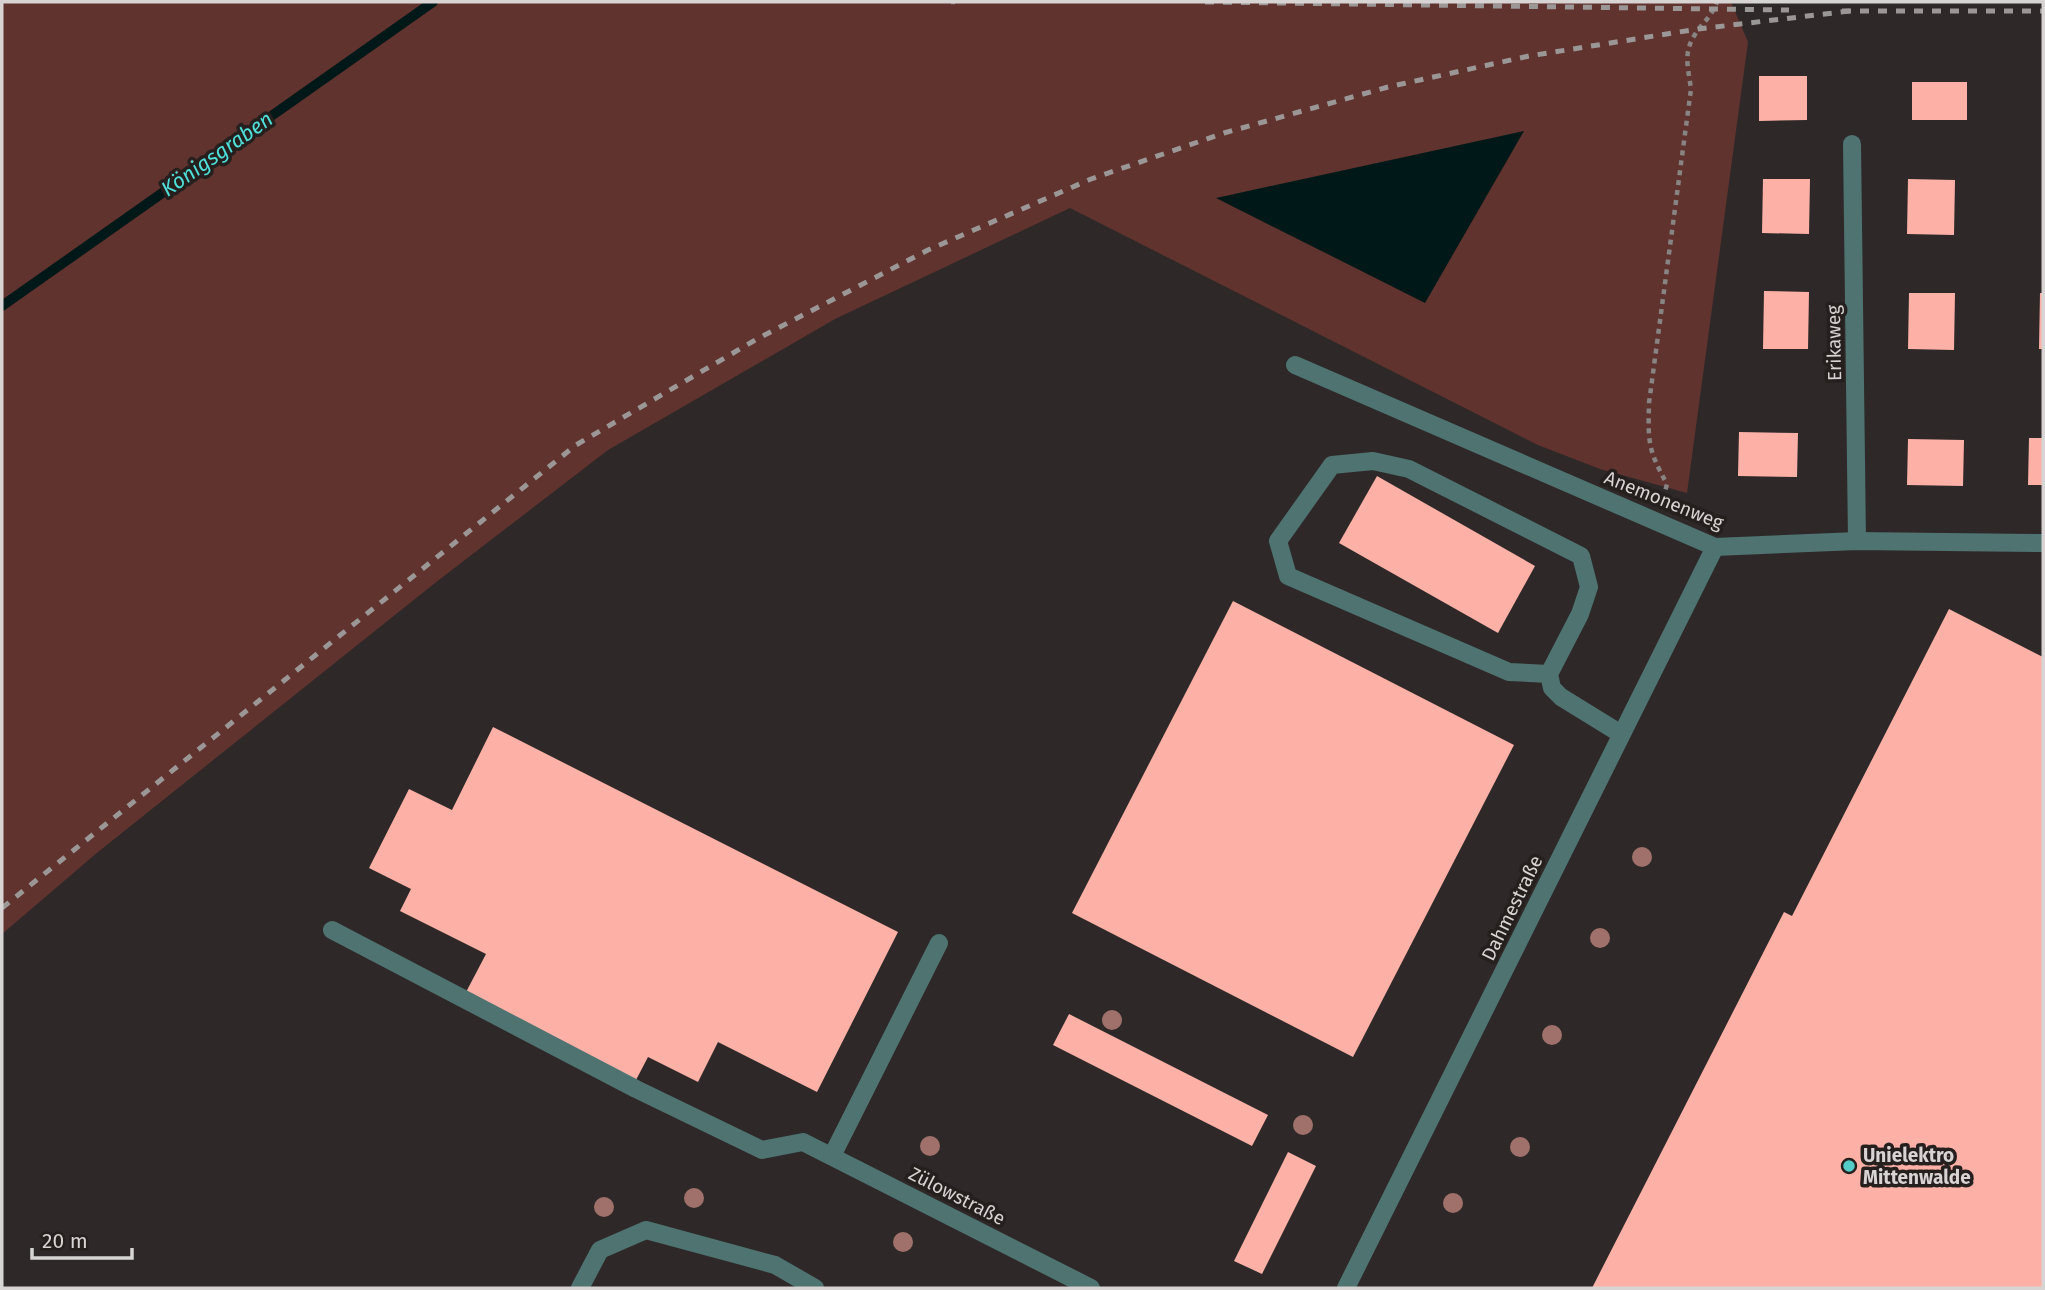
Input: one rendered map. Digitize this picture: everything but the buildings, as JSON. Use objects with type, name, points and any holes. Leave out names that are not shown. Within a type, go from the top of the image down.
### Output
[{"type":"street","name":"Erikaweg","points":[[1852,144],[1857,541]]},
{"type":"street","name":"Anemonenweg","points":[[1295,365],[1715,547],[1857,541],[2043,542]]},
{"type":"street","points":[[1549,674],[1509,672],[1288,576],[1279,541],[1332,466],[1373,461],[1409,469],[1581,556],[1588,587],[1580,614],[1549,674],[1552,688],[1561,697],[1622,734]]},
{"type":"street","name":"Dahmestraße","points":[[1346,1288],[1715,547]]},
{"type":"street","name":"Zülowstraße","points":[[332,930],[636,1089],[762,1150],[803,1142],[1091,1288]]},
{"type":"street","points":[[832,1156],[939,943]]},
{"type":"street","points":[[580,1288],[600,1250],[646,1230],[775,1265],[815,1288]]},
{"type":"path","points":[[1657,521],[1667,484],[1655,463],[1648,442],[1649,403],[1690,89],[1686,54],[1698,29],[1715,9],[1717,2]]},
{"type":"shaded area","points":[[2,2],[1731,2],[1748,42],[1687,493],[1600,469],[1538,445],[1070,208],[835,319],[608,450],[435,583],[98,852],[2,934]]},
{"type":"water","points":[[1524,131],[1425,303],[1216,198]]},
{"type":"waterway","name":"Königsgraben","points":[[2,306],[433,2]]},
{"type":"railway","points":[[1205,2],[1789,10]]},
{"type":"railway","points":[[1842,11],[2043,11]]},
{"type":"railway","points":[[2,908],[576,445],[757,339],[928,250],[1091,179],[1224,133],[1388,87],[1529,56],[1698,29],[1850,11]]},
{"type":"place","name":"Unielektro Mittenwalde","points":[[1849,1166]]}]
